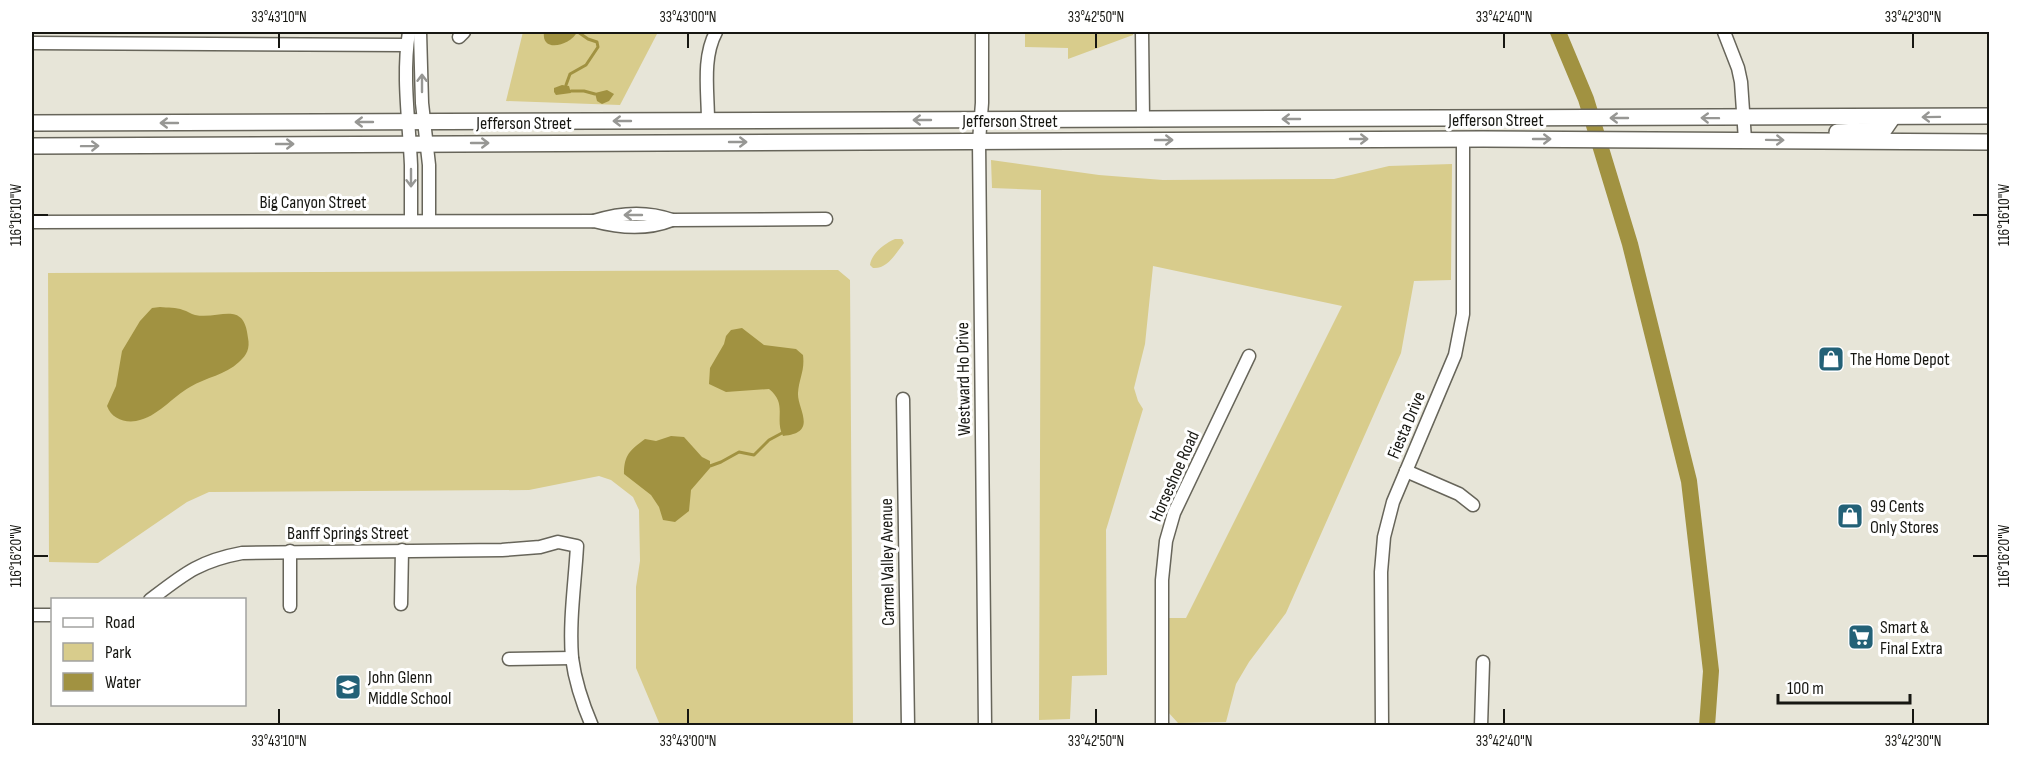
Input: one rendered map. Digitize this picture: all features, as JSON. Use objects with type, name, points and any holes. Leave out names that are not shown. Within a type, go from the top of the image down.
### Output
[{"type":"main road","name":"Jefferson Street","points":[[32,123],[1989,116]]},
{"type":"main road","points":[[1805,140],[1842,130],[1884,130],[1893,117]]},
{"type":"main road","points":[[1051,140],[1090,130],[1137,130],[1141,127],[1143,119]]},
{"type":"main road","points":[[594,142],[652,132],[704,131],[708,129],[708,121]]},
{"type":"main road","name":"Jefferson Street","points":[[32,146],[1463,139],[1989,142]]},
{"type":"street","points":[[410,32],[405,57],[411,220]]},
{"type":"street","points":[[420,32],[424,122],[429,165],[429,220]]},
{"type":"street","points":[[708,121],[708,61],[709,50],[716,32]]},
{"type":"street","name":"Westward Ho Drive","points":[[982,32],[979,141],[985,726]]},
{"type":"street","points":[[1142,32],[1143,119]]},
{"type":"street","points":[[1724,32],[1738,68],[1745,140]]},
{"type":"street","points":[[32,43],[407,45]]},
{"type":"street","name":"Fiesta Drive","points":[[1382,726],[1381,572],[1384,537],[1393,502],[1455,355],[1461,324],[1464,262],[1463,139]]},
{"type":"street","name":"Big Canyon Street","points":[[32,222],[594,221],[613,214],[658,215],[672,220],[826,219]]},
{"type":"street","name":"Horseshoe Road","points":[[1162,726],[1162,580],[1166,541],[1174,513],[1249,356]]},
{"type":"street","name":"Carmel Valley Avenue","points":[[903,399],[908,726]]},
{"type":"street","points":[[1406,471],[1459,494],[1473,505]]},
{"type":"street","name":"Banff Springs Street","points":[[159,597],[189,571],[208,561],[242,553],[502,550],[540,547],[558,542],[578,546],[572,613],[572,658]]},
{"type":"street","points":[[401,604],[402,550]]},
{"type":"street","points":[[290,551],[290,606]]},
{"type":"street","points":[[32,615],[51,615]]},
{"type":"street","points":[[509,659],[572,658],[592,726]]},
{"type":"street","points":[[1482,726],[1483,662]]},
{"type":"green space","points":[[523,32],[658,32],[620,105],[506,101]]},
{"type":"green space","points":[[1025,32],[1133,32],[1133,35],[1068,59],[1068,48],[1025,47]]},
{"type":"green space","points":[[991,160],[1099,175],[1163,180],[1334,179],[1389,166],[1452,164],[1451,280],[1414,281],[1401,353],[1286,613],[1249,662],[1236,684],[1226,722],[1178,723],[1168,712],[1168,618],[1186,618],[1342,306],[1153,266],[1145,344],[1134,388],[1143,409],[1106,530],[1107,675],[1072,676],[1070,719],[1039,720],[1041,190],[992,188]]},
{"type":"green space","points":[[895,239],[902,239],[904,243],[887,263],[873,268],[870,265],[876,253]]},
{"type":"green space","points":[[838,270],[850,280],[853,725],[660,725],[636,668],[636,587],[640,561],[639,510],[633,497],[611,480],[599,476],[529,490],[209,492],[187,502],[98,563],[49,562],[48,273]]},
{"type":"water","points":[[544,32],[577,32],[569,41],[552,45],[544,39]]},
{"type":"water","points":[[562,85],[569,86],[571,93],[556,95],[554,88]]},
{"type":"water","points":[[607,90],[614,94],[609,101],[602,104],[597,101],[595,93]]},
{"type":"water","points":[[152,308],[178,308],[204,316],[236,315],[246,326],[249,345],[242,359],[234,366],[183,391],[144,419],[123,420],[115,417],[107,406],[116,386],[122,351],[140,321]]},
{"type":"water","points":[[742,328],[764,345],[796,349],[803,355],[798,393],[804,419],[800,430],[794,434],[783,436],[778,400],[769,389],[726,392],[709,384],[710,368],[726,336],[731,330]]},
{"type":"water","points":[[671,436],[684,437],[702,457],[710,461],[710,468],[691,490],[689,511],[675,522],[663,520],[659,507],[651,495],[624,474],[627,457],[635,446],[645,439],[656,441]]},
{"type":"waterway","points":[[566,85],[570,74],[586,65],[598,47],[597,42],[578,32]]},
{"type":"waterway","points":[[1558,32],[1586,99],[1630,244],[1689,481],[1711,671],[1707,726]]},
{"type":"waterway","points":[[571,91],[595,94]]},
{"type":"waterway","points":[[710,466],[739,452],[754,455],[769,440],[782,433]]},
{"type":"place","name":"The Home Depot","points":[[1831,359]]},
{"type":"place","name":"99 Cents Only Stores","points":[[1850,516]]},
{"type":"place","name":"Smart & Final Extra","points":[[1861,637]]},
{"type":"place","name":"John Glenn Middle School","points":[[348,687]]}]
